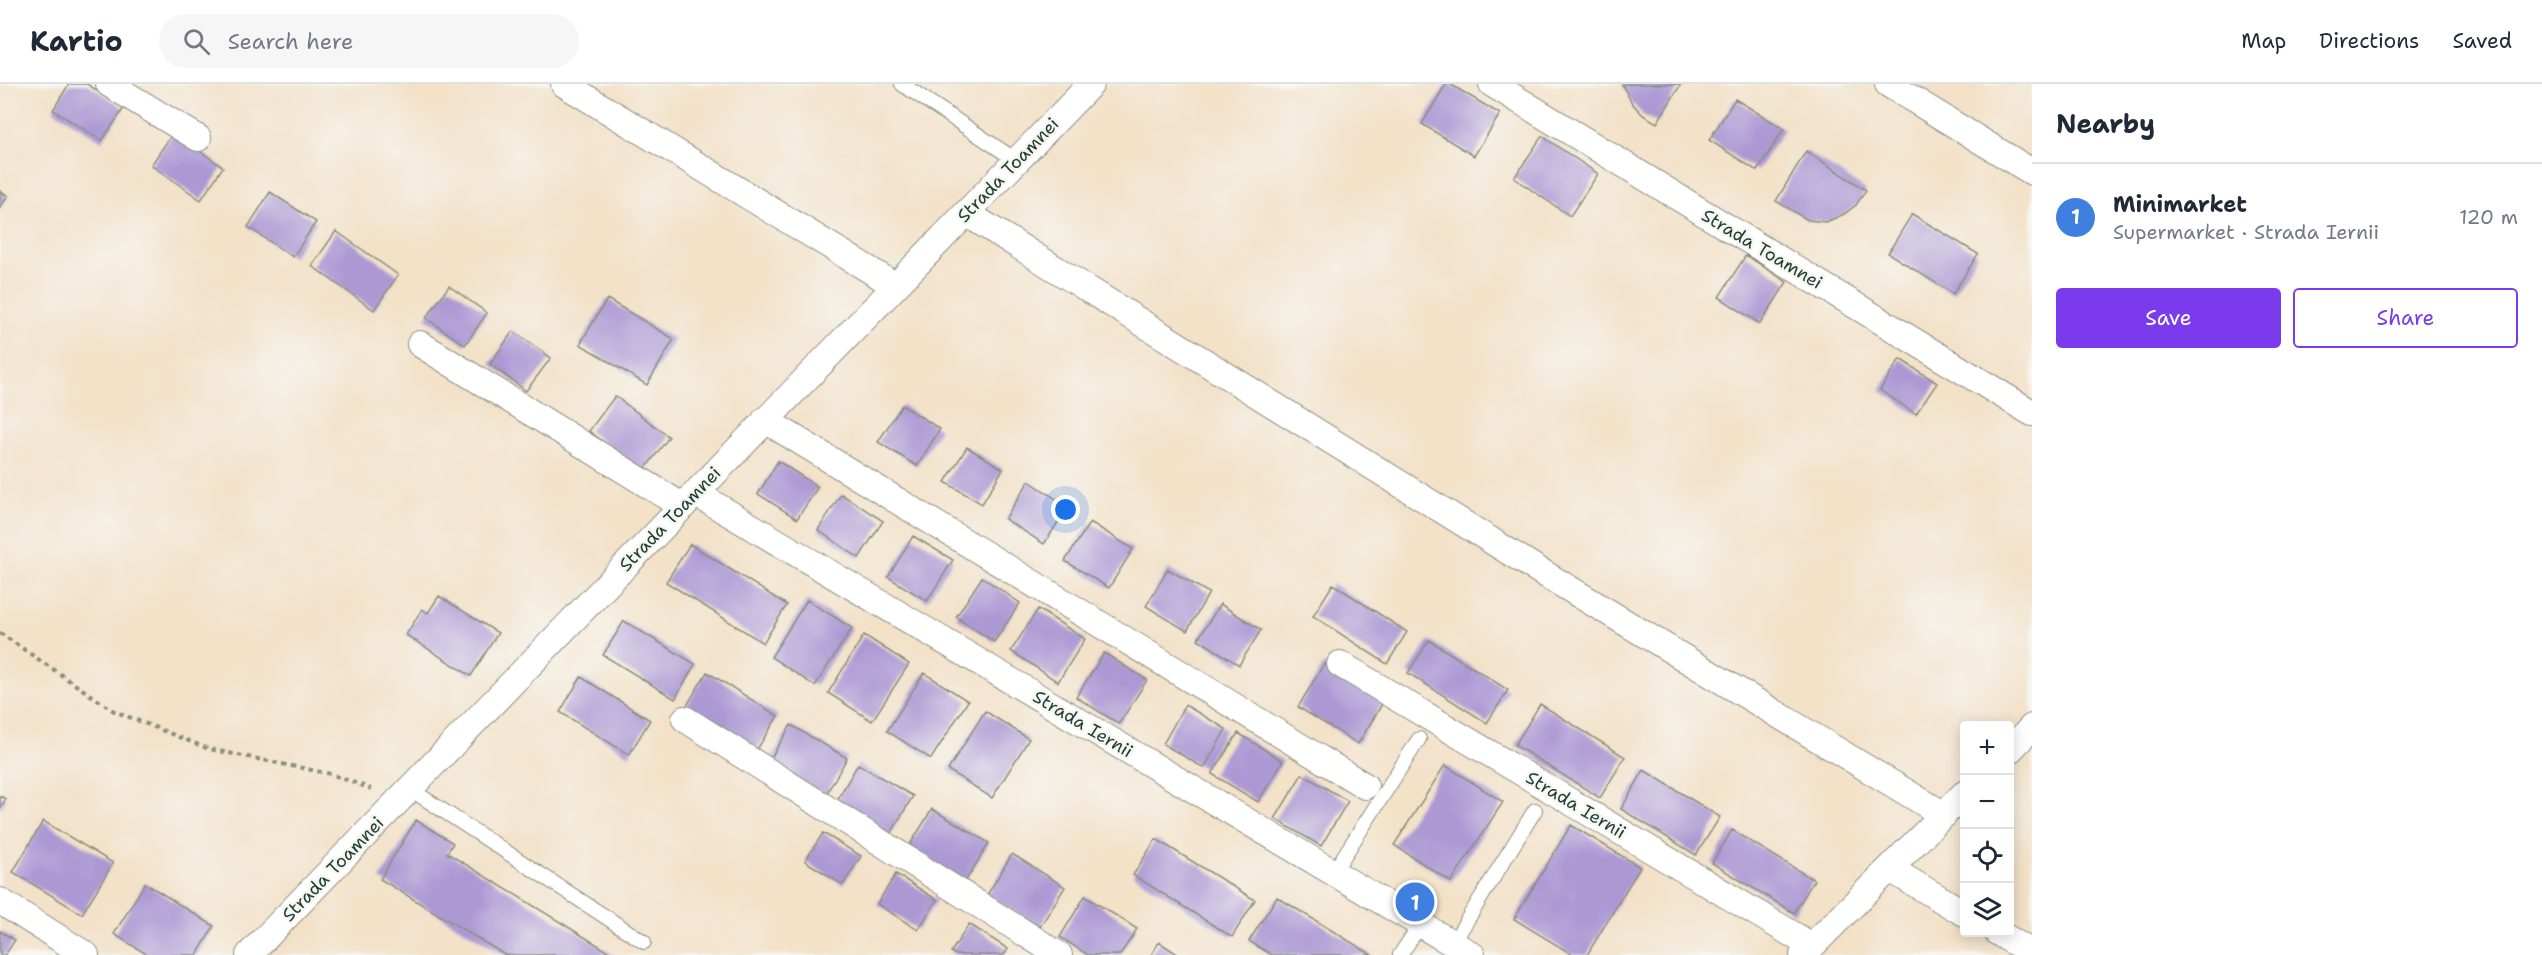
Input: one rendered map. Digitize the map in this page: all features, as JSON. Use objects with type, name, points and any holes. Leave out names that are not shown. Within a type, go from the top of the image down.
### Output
[{"type":"street","points":[[110,84],[198,138]]},
{"type":"street","points":[[564,84],[896,286]]},
{"type":"street","name":"Strada Toamnei","points":[[249,955],[1092,84]]},
{"type":"street","name":"Strada Toamnei","points":[[1492,84],[2032,413]]},
{"type":"street","points":[[1888,84],[2032,172]]},
{"type":"street","points":[[966,213],[1535,568],[1944,814]]},
{"type":"street","name":"Strada Iernii","points":[[420,344],[1462,949]]},
{"type":"street","points":[[765,420],[1365,786]]},
{"type":"street","name":"Strada Iernii","points":[[1340,663],[1808,951],[1960,799]]},
{"type":"street","points":[[684,720],[1059,955]]},
{"type":"street","points":[[1890,869],[1960,910]]},
{"type":"street","points":[[0,901],[86,955]]},
{"type":"street","points":[[2004,937],[2032,953]]},
{"type":"lane","points":[[902,84],[1017,161]]},
{"type":"lane","points":[[1333,873],[1419,739]]},
{"type":"lane","points":[[405,795],[644,942]]},
{"type":"lane","points":[[1462,949],[1535,810]]},
{"type":"lane","points":[[1400,955],[1420,925]]},
{"type":"path","points":[[0,633],[114,711],[209,749],[331,774],[405,795]]},
{"type":"building","points":[[69,84],[87,84],[124,108],[102,141],[53,110]]},
{"type":"building","points":[[1446,84],[1450,84],[1500,114],[1474,156],[1422,124]]},
{"type":"building","points":[[1622,84],[1681,84],[1657,123],[1643,115],[1632,103]]},
{"type":"building","points":[[1735,99],[1784,129],[1757,171],[1709,140]]},
{"type":"building","points":[[173,133],[223,167],[201,200],[151,165]]},
{"type":"building","points":[[1542,136],[1598,174],[1570,216],[1514,178]]},
{"type":"building","points":[[1806,151],[1866,190],[1856,205],[1844,214],[1826,222],[1808,220],[1776,201]]},
{"type":"building","points":[[0,191],[8,196],[0,208]]},
{"type":"building","points":[[270,192],[316,222],[293,257],[248,227]]},
{"type":"building","points":[[1912,214],[1978,254],[1953,294],[1888,253]]},
{"type":"building","points":[[336,231],[398,275],[374,310],[312,266]]},
{"type":"building","points":[[1746,255],[1787,282],[1760,324],[1719,297]]},
{"type":"building","points":[[449,286],[487,313],[465,345],[426,318]]},
{"type":"building","points":[[607,299],[674,339],[647,385],[580,344]]},
{"type":"building","points":[[513,331],[551,358],[526,391],[490,364]]},
{"type":"building","points":[[1900,359],[1937,383],[1916,414],[1880,390]]},
{"type":"building","points":[[615,396],[669,437],[643,472],[589,431]]},
{"type":"building","points":[[902,405],[940,429],[917,466],[878,442]]},
{"type":"building","points":[[967,447],[1003,469],[982,504],[945,482]]},
{"type":"building","points":[[778,461],[818,487],[797,519],[758,494]]},
{"type":"building","points":[[1029,481],[1068,507],[1044,544],[1005,519]]},
{"type":"building","points":[[841,494],[883,521],[859,558],[818,530]]},
{"type":"building","points":[[1090,522],[1133,549],[1109,588],[1065,561]]},
{"type":"building","points":[[913,536],[953,560],[927,601],[888,577]]},
{"type":"building","points":[[690,544],[787,605],[763,643],[666,582]]},
{"type":"building","points":[[1168,569],[1209,593],[1187,631],[1146,606]]},
{"type":"building","points":[[982,577],[1020,603],[994,642],[956,617]]},
{"type":"building","points":[[1333,584],[1407,632],[1387,664],[1313,616]]},
{"type":"building","points":[[439,596],[498,633],[471,676],[406,635],[422,609],[428,613]]},
{"type":"building","points":[[807,600],[852,628],[815,686],[771,657]]},
{"type":"building","points":[[1220,604],[1261,630],[1239,665],[1198,639]]},
{"type":"building","points":[[1038,609],[1085,639],[1058,682],[1011,651]]},
{"type":"building","points":[[624,621],[695,664],[675,699],[603,655]]},
{"type":"building","points":[[864,635],[909,664],[872,721],[828,693]]},
{"type":"building","points":[[1429,640],[1508,690],[1487,723],[1408,673]]},
{"type":"building","points":[[1104,653],[1147,680],[1119,724],[1076,697]]},
{"type":"building","points":[[1324,664],[1384,701],[1358,744],[1298,707]]},
{"type":"building","points":[[707,672],[778,716],[756,751],[686,707]]},
{"type":"building","points":[[924,673],[968,701],[931,759],[887,731]]},
{"type":"building","points":[[581,677],[650,720],[629,755],[560,712]]},
{"type":"building","points":[[1540,704],[1625,757],[1600,798],[1515,745]]},
{"type":"building","points":[[1185,705],[1226,729],[1204,768],[1163,744]]},
{"type":"building","points":[[985,711],[1029,739],[992,798],[948,770]]},
{"type":"building","points":[[791,725],[847,758],[824,798],[767,764]]},
{"type":"building","points":[[1238,733],[1283,761],[1258,802],[1212,774]]},
{"type":"building","points":[[858,764],[913,796],[889,837],[834,805]]},
{"type":"building","points":[[1445,765],[1503,802],[1451,882],[1394,845]]},
{"type":"building","points":[[1644,770],[1720,817],[1696,855],[1621,809]]},
{"type":"building","points":[[1302,774],[1348,801],[1321,846],[1275,819]]},
{"type":"building","points":[[0,796],[6,799],[0,809]]},
{"type":"building","points":[[932,809],[989,843],[965,882],[908,848]]},
{"type":"building","points":[[416,820],[453,843],[447,853],[614,955],[505,955],[380,879]]},
{"type":"building","points":[[43,821],[113,863],[82,914],[13,872]]},
{"type":"building","points":[[1571,825],[1640,867],[1587,955],[1573,955],[1514,919]]},
{"type":"building","points":[[1732,830],[1814,880],[1794,913],[1712,863]]},
{"type":"building","points":[[823,833],[861,856],[843,885],[805,861]]},
{"type":"building","points":[[1156,839],[1255,900],[1232,937],[1133,875]]},
{"type":"building","points":[[1012,854],[1065,887],[1040,927],[987,895]]},
{"type":"building","points":[[896,874],[937,900],[918,930],[877,904]]},
{"type":"building","points":[[145,883],[214,926],[197,955],[148,955],[114,934]]},
{"type":"building","points":[[1085,896],[1137,929],[1120,955],[1088,955],[1060,937]]},
{"type":"building","points":[[1277,897],[1372,955],[1272,955],[1249,941]]},
{"type":"building","points":[[969,924],[1008,949],[1004,955],[956,955],[951,952]]},
{"type":"building","points":[[0,931],[15,940],[5,955],[0,955]]},
{"type":"building","points":[[1159,942],[1179,955],[1151,955]]},
{"type":"place","name":"Minimarket","points":[[1415,902]]}]
